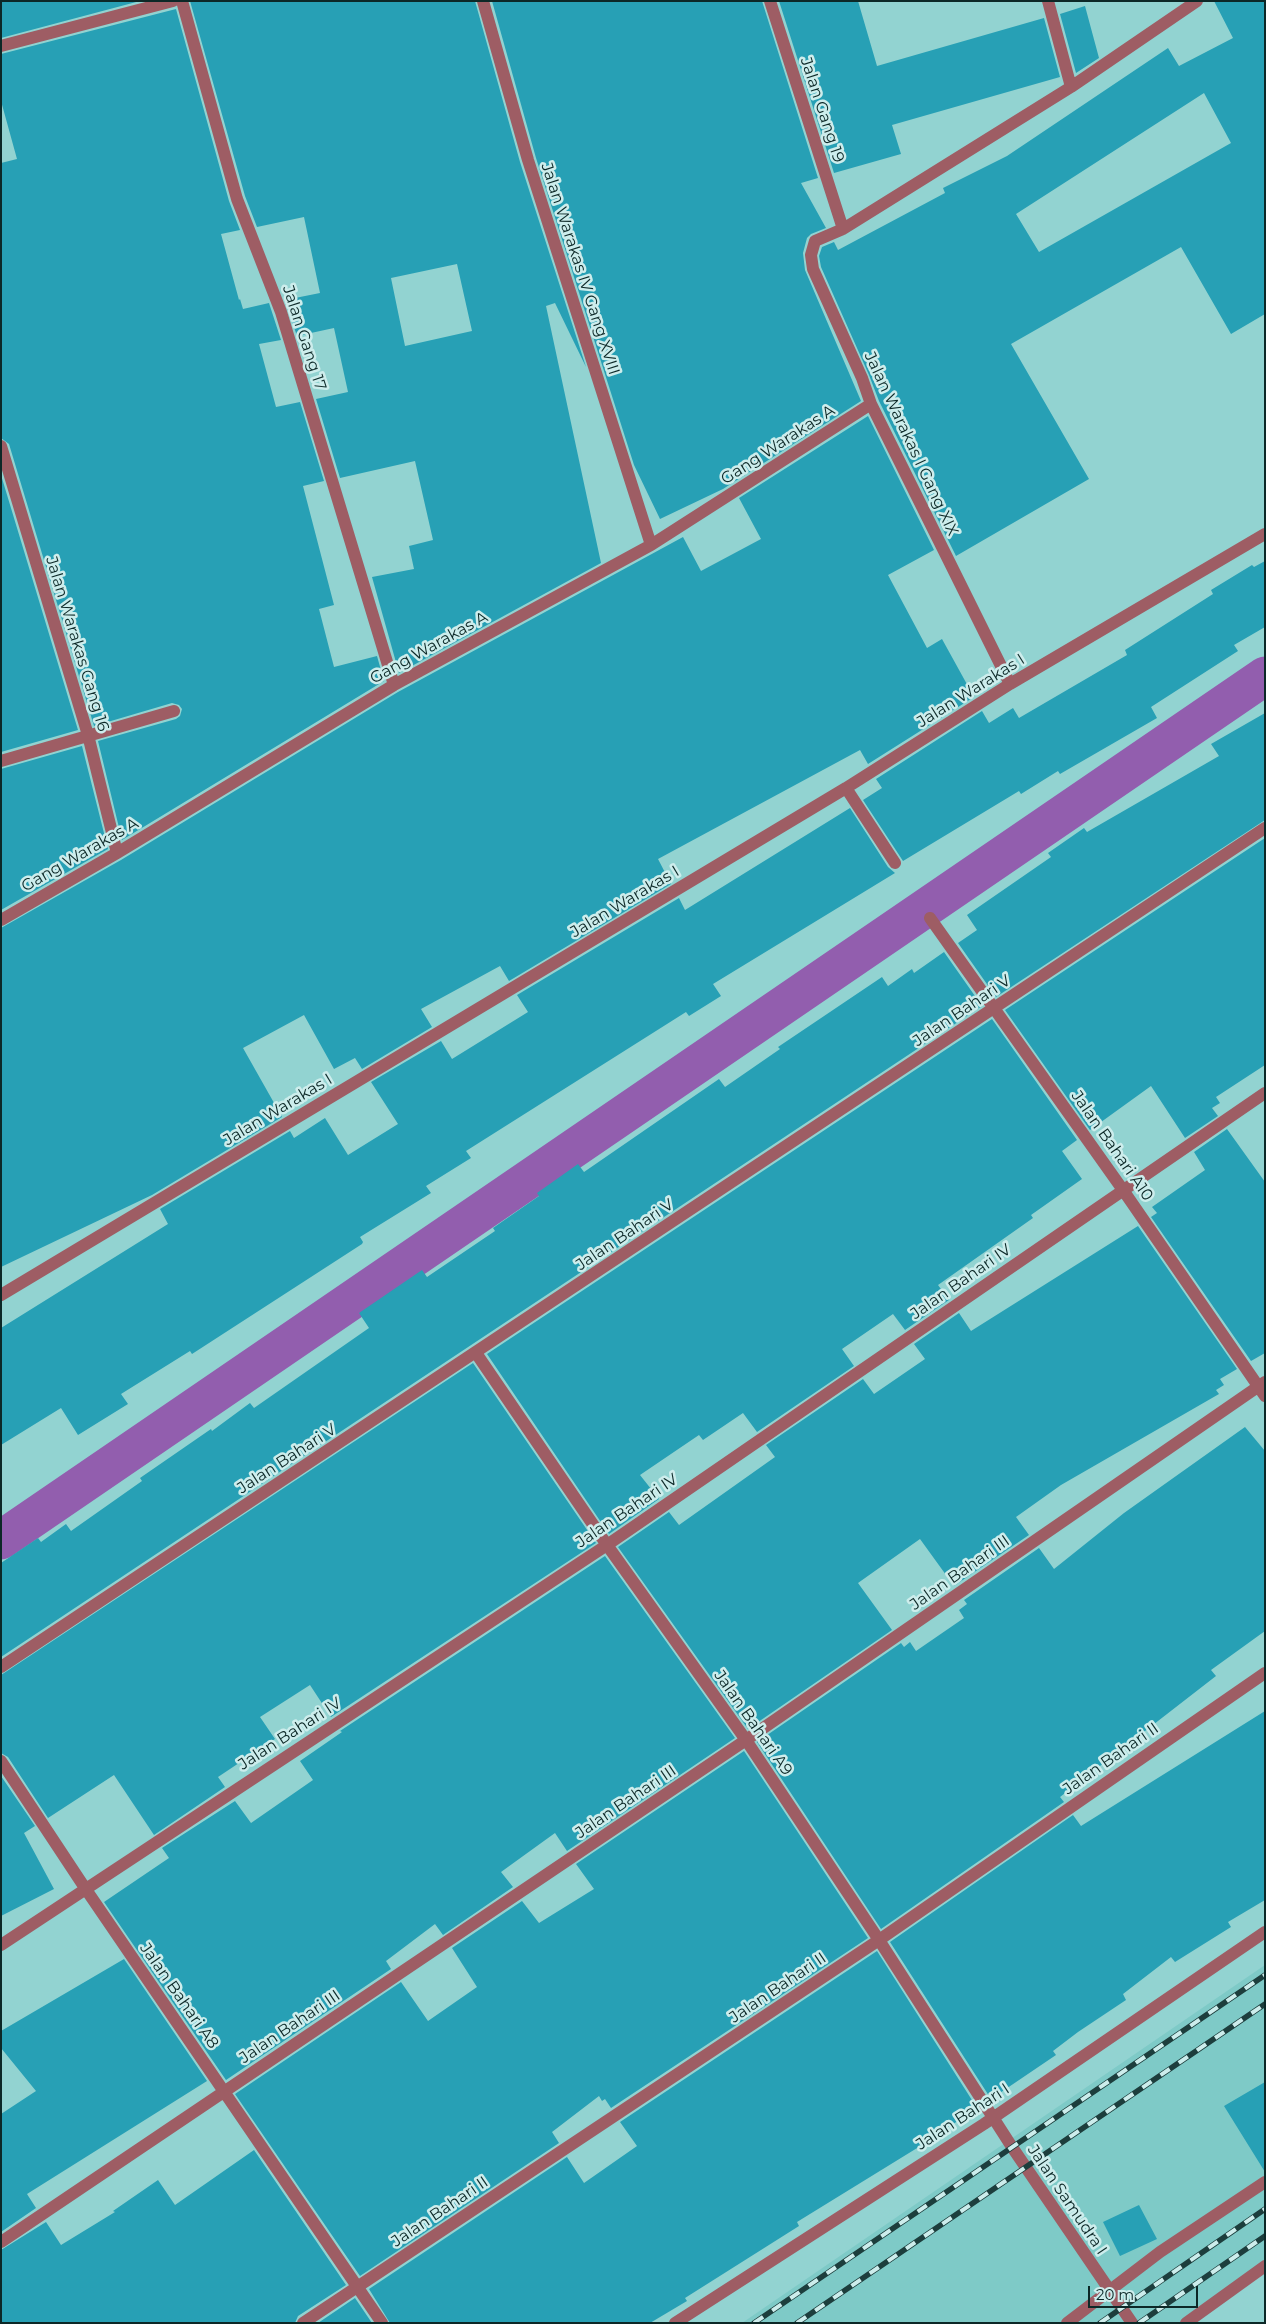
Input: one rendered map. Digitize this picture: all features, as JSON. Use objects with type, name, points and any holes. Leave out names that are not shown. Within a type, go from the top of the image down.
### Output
[{"type":"street","points":[[1,46],[173,1]]},
{"type":"street","name":"Jalan Gang 17","points":[[182,1],[237,199],[280,312],[394,685]]},
{"type":"street","name":"Jalan Warakas IV Gang XVIII","points":[[483,1],[528,160],[651,545]]},
{"type":"street","name":"Jalan Gang 19","points":[[770,1],[843,229]]},
{"type":"street","points":[[1048,1],[1071,87]]},
{"type":"street","points":[[843,229],[1071,87],[1196,1]]},
{"type":"street","name":"Jalan Warakas I Gang XIX","points":[[843,229],[815,240],[811,255],[813,269],[862,378],[871,404],[1010,684]]},
{"type":"street","name":"Gang Warakas A","points":[[1,920],[117,853],[394,685],[651,545],[871,404]]},
{"type":"street","name":"Jalan Warakas Gang 16","points":[[1,446],[88,735],[117,853]]},
{"type":"street","name":"Jalan Warakas I","points":[[1,1295],[846,788],[1010,684],[1265,534]]},
{"type":"street","points":[[1,760],[174,711]]},
{"type":"street","points":[[846,788],[895,863]]},
{"type":"street","name":"Jalan Bahari V","points":[[1,1667],[476,1354],[1265,828]]},
{"type":"street","name":"Jalan Bahari A10","points":[[930,918],[996,1008],[1263,1388]]},
{"type":"street","name":"Jalan Bahari IV","points":[[1,1945],[84,1888],[606,1546],[1265,1093]]},
{"type":"street","name":"Jalan Bahari A9","points":[[476,1354],[606,1546],[746,1740],[994,2118]]},
{"type":"street","name":"Jalan Bahari III","points":[[1,2242],[746,1740],[1263,1388]]},
{"type":"street","name":"Jalan Bahari II","points":[[303,2323],[879,1940],[1265,1672]]},
{"type":"street","name":"Jalan Bahari A8","points":[[1,1761],[84,1888],[382,2323]]},
{"type":"street","name":"Jalan Bahari I","points":[[675,2323],[994,2118],[1265,1932]]},
{"type":"street","name":"Jalan Samudra I","points":[[994,2118],[1108,2291],[1132,2323]]},
{"type":"street","points":[[1067,2323],[1160,2252],[1265,2182]]},
{"type":"street","points":[[1186,2323],[1265,2266]]},
{"type":"shaded area","points":[[1265,1965],[1265,2266],[1182,2323],[742,2323]]},
{"type":"building","points":[[1,1],[140,1],[1,38]]},
{"type":"building","points":[[190,1],[475,1],[520,162],[586,367],[555,303],[546,306],[601,563],[399,673],[372,577],[414,569],[409,546],[433,540],[415,461],[340,478],[316,399],[348,392],[334,328],[297,336],[285,300],[320,293],[304,217],[257,227],[245,196]],"holes":[[[457,264],[472,331],[405,346],[391,278]]]},
{"type":"building","points":[[492,1],[762,1],[818,178],[801,183],[826,228],[811,234],[807,238],[803,253],[805,270],[861,401],[723,489],[660,519],[634,465],[536,158]]},
{"type":"building","points":[[779,1],[858,1],[877,66],[1044,18],[1060,77],[892,125],[901,154],[834,173]]},
{"type":"building","points":[[1214,1],[1265,1],[1265,314],[1231,334],[1181,247],[1011,344],[1089,479],[956,556],[879,401],[821,267],[819,256],[822,247],[834,242],[838,250],[945,193],[943,188],[1007,156],[1168,48],[1179,66],[1233,38]],"holes":[[[1204,93],[1231,143],[1039,252],[1016,214]]]},
{"type":"building","points":[[1085,6],[1099,58],[1076,73],[1060,14]]},
{"type":"building","points":[[176,9],[229,201],[240,230],[221,234],[239,300],[243,309],[269,303],[281,340],[259,344],[276,407],[300,402],[324,481],[303,486],[334,605],[319,609],[334,667],[377,656],[384,681],[122,840],[98,741],[176,719],[180,716],[182,709],[179,705],[172,703],[94,726],[9,444],[1,438],[1,163],[17,159],[1,101],[1,54]]},
{"type":"building","points":[[868,416],[934,550],[888,575],[927,648],[942,639],[974,697],[868,764],[860,750],[658,859],[671,884],[509,981],[500,966],[421,1009],[432,1027],[362,1069],[355,1058],[334,1069],[304,1015],[243,1048],[282,1117],[152,1195],[1,1267],[1,928],[121,860],[398,692],[683,537],[701,571],[761,539],[739,498]]},
{"type":"building","points":[[1,475],[78,730],[1,752]]},
{"type":"building","points":[[1265,561],[1265,627],[1234,645],[1238,651],[1151,707],[1157,718],[1060,774],[1058,771],[1021,794],[1019,791],[903,861],[863,800],[882,788],[876,779],[982,711],[989,723],[1013,708],[1019,718],[1127,655],[1125,650],[1213,594],[1211,590],[1252,565],[1254,567]]},
{"type":"building","points":[[1265,713],[1265,820],[996,997],[958,943],[977,930],[967,915],[1051,857],[1048,853],[1084,828],[1087,832],[1219,756],[1211,744]]},
{"type":"building","points":[[82,746],[108,849],[1,910],[1,769]]},
{"type":"building","points":[[850,808],[888,867],[895,873],[713,984],[721,996],[689,1016],[686,1012],[466,1151],[471,1158],[426,1186],[431,1193],[360,1237],[363,1242],[362,1244],[192,1354],[190,1351],[121,1394],[128,1404],[78,1435],[61,1408],[1,1445],[1,1328],[168,1224],[160,1209],[290,1131],[294,1138],[325,1118],[348,1155],[398,1124],[371,1082],[441,1041],[452,1059],[528,1012],[517,995],[679,898],[685,910]]},
{"type":"building","points":[[1265,838],[1265,1065],[1216,1097],[1220,1103],[1212,1108],[1218,1116],[1185,1138],[1151,1086],[1090,1130],[1005,1010]]},
{"type":"building","points":[[944,952],[982,1006],[1,1657],[1,1563],[38,1538],[41,1542],[66,1524],[71,1531],[142,1481],[140,1478],[211,1429],[212,1431],[250,1403],[254,1408],[369,1328],[359,1313],[422,1270],[427,1277],[495,1231],[493,1228],[539,1196],[537,1193],[578,1164],[584,1172],[719,1079],[725,1087],[780,1049],[778,1047],[882,977],[888,986],[912,969],[914,973]]},
{"type":"building","points":[[992,1019],[1077,1140],[1062,1151],[1082,1179],[1031,1215],[1033,1218],[938,1285],[949,1300],[905,1330],[893,1314],[842,1349],[854,1366],[757,1432],[743,1413],[703,1440],[699,1435],[640,1475],[659,1499],[609,1534],[487,1354]]},
{"type":"building","points":[[1227,1129],[1265,1182],[1265,1353],[1251,1361],[1151,1217],[1157,1213],[1152,1207],[1205,1170],[1194,1152]]},
{"type":"building","points":[[1138,1226],[1237,1369],[1220,1379],[1224,1385],[1216,1390],[1219,1394],[1061,1485],[1016,1517],[1029,1535],[954,1586],[920,1539],[858,1583],[892,1630],[748,1729],[618,1547],[669,1512],[679,1525],[775,1457],[766,1445],[863,1379],[874,1394],[925,1359],[914,1344],[959,1313],[971,1331]]},
{"type":"building","points":[[473,1363],[596,1543],[331,1717],[310,1685],[260,1717],[275,1739],[218,1777],[225,1787],[154,1835],[114,1775],[48,1818],[8,1757],[1,1753],[1,1675]]},
{"type":"building","points":[[1245,1427],[1265,1451],[1265,1631],[1211,1670],[1216,1676],[1060,1797],[1064,1802],[881,1929],[757,1742],[901,1643],[904,1647],[910,1642],[916,1651],[964,1618],[959,1610],[967,1604],[964,1600],[1039,1548],[1054,1569],[1124,1513]]},
{"type":"building","points":[[605,1556],[735,1738],[567,1851],[555,1833],[501,1872],[513,1887],[443,1935],[435,1924],[386,1961],[391,1969],[226,2080],[104,1902],[169,1858],[162,1848],[235,1801],[251,1823],[313,1780],[300,1761],[342,1732],[340,1731]]},
{"type":"building","points":[[1265,1711],[1265,1900],[1228,1922],[1231,1927],[1175,1962],[1171,1957],[1123,1994],[1126,2000],[1053,2051],[1056,2055],[991,2099],[890,1942],[1073,1815],[1081,1826]]},
{"type":"building","points":[[744,1751],[868,1938],[611,2108],[605,2099],[602,2101],[599,2096],[552,2132],[559,2143],[360,2276],[235,2094],[401,1982],[428,2021],[477,1987],[452,1948],[522,1901],[539,1923],[594,1889],[576,1864]]},
{"type":"building","points":[[1,1776],[35,1826],[24,1833],[54,1889],[1,1916]]},
{"type":"building","points":[[877,1951],[977,2108],[922,2145],[797,2222],[799,2226],[685,2298],[687,2301],[650,2323],[390,2323],[369,2289],[567,2157],[584,2183],[637,2146],[620,2122]]},
{"type":"building","points":[[124,1959],[207,2081],[27,2194],[36,2208],[1,2232],[1,2114],[36,2091],[1,2048],[1,2031]]},
{"type":"building","points":[[1265,2082],[1265,2172],[1224,2106]]},
{"type":"building","points":[[254,2150],[346,2285],[298,2316],[295,2323],[1,2323],[1,2250],[46,2222],[61,2245],[115,2212],[113,2211],[158,2180],[175,2205]]},
{"type":"building","points":[[1139,2205],[1157,2239],[1120,2256],[1103,2222]]},
{"type":"building","points":[[355,2298],[372,2323],[318,2323]]},
{"type":"waterway","points":[[1,1540],[1265,676]]},
{"type":"railway","points":[[754,2323],[1265,1975]]},
{"type":"railway","points":[[797,2323],[1265,2004]]},
{"type":"railway","points":[[1100,2323],[1265,2209]]},
{"type":"railway","points":[[1139,2323],[1265,2236]]}]
